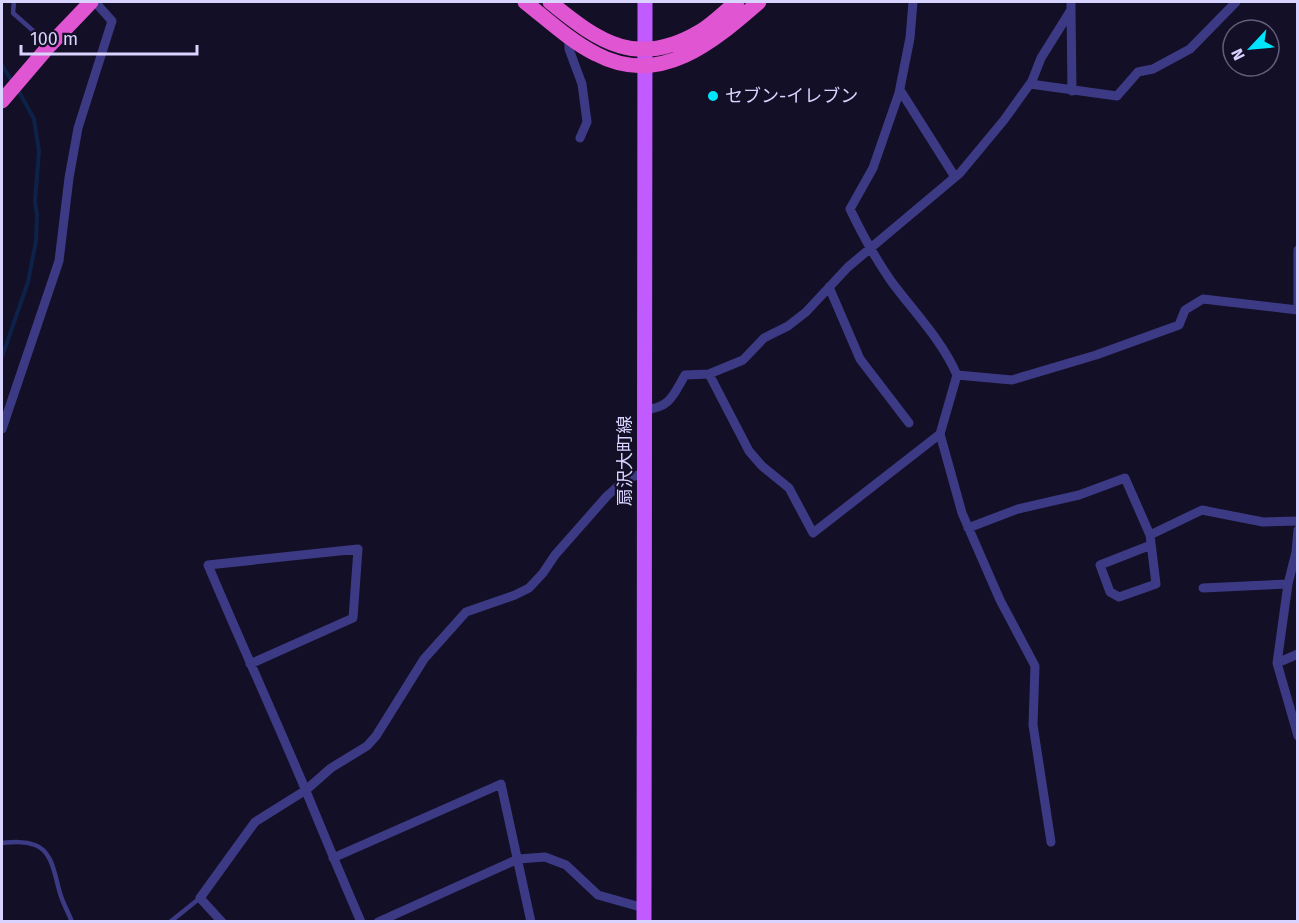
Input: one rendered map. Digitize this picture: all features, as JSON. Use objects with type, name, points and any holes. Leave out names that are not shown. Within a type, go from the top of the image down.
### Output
[{"type":"highway","points":[[2,101],[49,46],[93,2]]},
{"type":"highway","points":[[525,2],[569,37],[597,55],[632,66],[662,48],[679,43],[702,30],[737,2]]},
{"type":"highway","points":[[550,2],[598,37],[645,58],[676,59],[704,46],[759,2]]},
{"type":"main road","name":"扇沢大町線","points":[[644,915],[645,2]]},
{"type":"street","points":[[2,429],[59,261],[69,178],[78,128],[112,21],[93,2]]},
{"type":"street","points":[[913,2],[910,38],[900,90],[873,168],[850,209],[869,248],[948,354],[957,375],[940,434],[962,513],[1000,600],[1035,666],[1033,725],[1051,842]]},
{"type":"street","points":[[1030,84],[1118,96],[1138,72],[1153,69],[1190,50],[1236,2]]},
{"type":"street","points":[[1071,5],[1072,91]]},
{"type":"street","points":[[644,410],[667,405],[685,375],[709,374],[742,360],[764,338],[788,326],[806,312],[869,248],[956,177],[1004,120],[1030,84],[1041,58],[1071,5]]},
{"type":"street","points":[[569,37],[569,49],[582,84],[587,122],[580,138]]},
{"type":"street","points":[[900,90],[956,177]]},
{"type":"street","points":[[957,375],[1012,380],[1055,368],[1179,326],[1185,310],[1203,299],[1298,310],[1298,250]]},
{"type":"street","points":[[829,287],[860,359],[909,423]]},
{"type":"street","points":[[709,374],[749,451],[762,466],[789,488],[813,532],[940,434]]},
{"type":"street","points":[[222,921],[201,898],[255,822],[306,790],[331,768],[367,746],[376,736],[424,659],[466,612],[529,588],[607,496],[626,479],[644,473]]},
{"type":"street","points":[[969,528],[1018,509],[1079,495],[1125,478],[1150,540],[1156,584],[1119,597],[1110,592],[1100,565],[1150,540],[1202,510],[1263,522],[1298,521]]},
{"type":"street","points":[[1298,530],[1277,663],[1295,719],[1298,736]]},
{"type":"street","points":[[250,663],[353,618],[358,549],[208,565],[250,663],[306,790],[333,858],[362,921]]},
{"type":"street","points":[[1203,588],[1288,584]]},
{"type":"street","points":[[1277,663],[1298,654]]},
{"type":"street","points":[[333,858],[501,784],[531,921]]},
{"type":"street","points":[[378,921],[518,859],[544,857],[566,865],[598,895],[644,915]]},
{"type":"lane","points":[[14,2],[13,13],[49,46]]},
{"type":"lane","points":[[2,843],[29,844],[45,851],[72,921]]},
{"type":"lane","points":[[170,921],[201,898]]},
{"type":"waterway","points":[[2,65],[13,83]]},
{"type":"waterway","points":[[2,357],[28,282],[36,241],[35,202],[39,151],[34,119],[18,90]]},
{"type":"place","name":"セブン-イレブン","points":[[713,96]]}]
